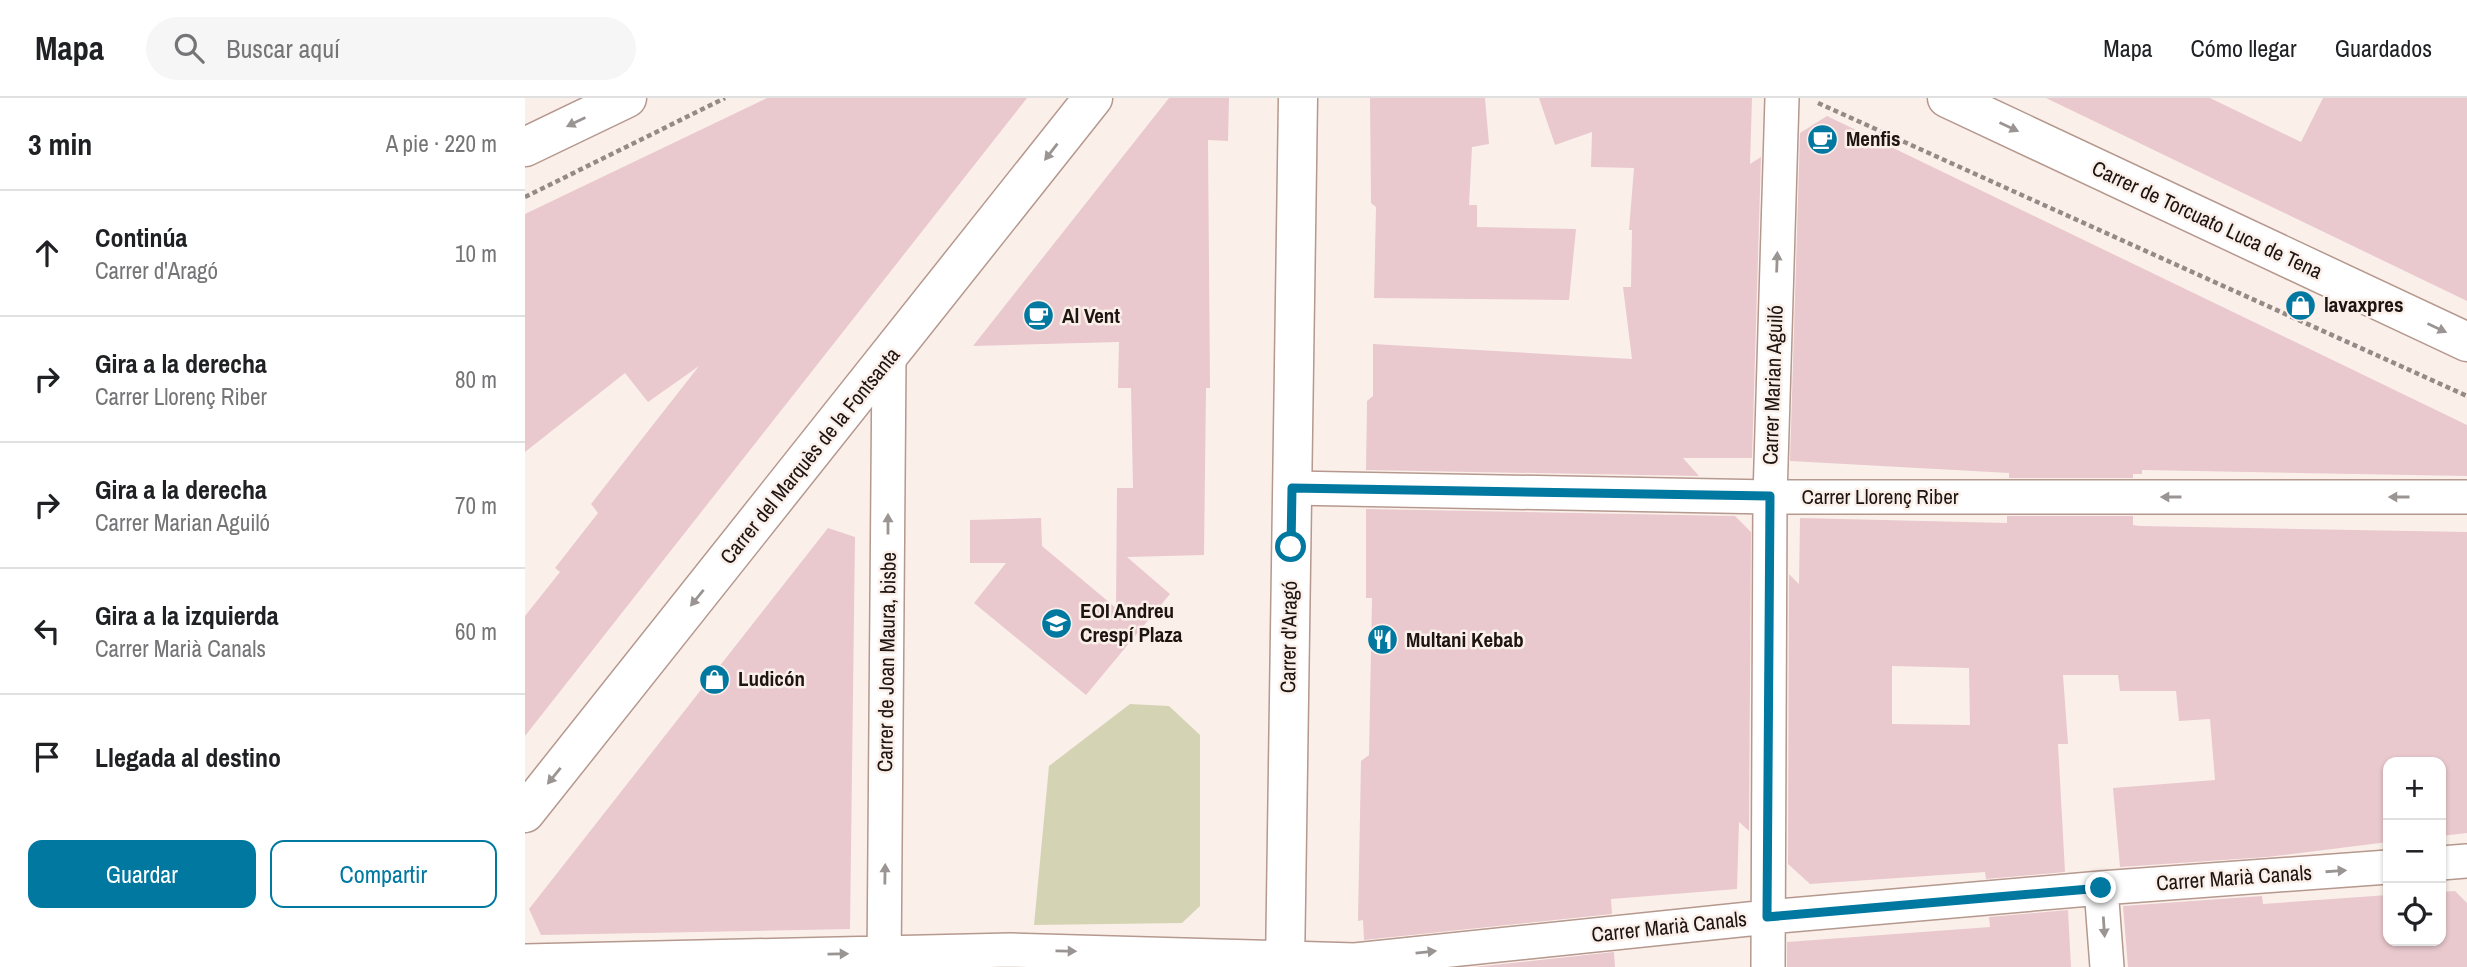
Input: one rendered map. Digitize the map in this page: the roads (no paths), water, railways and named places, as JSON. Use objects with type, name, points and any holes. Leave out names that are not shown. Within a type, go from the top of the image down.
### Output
[{"type":"street","points":[[525,147],[627,98]]},
{"type":"street","name":"Carrer del Marquès de la Fontsanta","points":[[525,813],[1093,98]]},
{"type":"street","name":"Carrer d'Aragó","points":[[1285,962],[1299,98]]},
{"type":"street","name":"Carrer Marian Aguiló","points":[[1767,967],[1770,496],[1782,98]]},
{"type":"street","name":"Carrer de Torcuato Luca de Tena","points":[[1947,98],[2467,342]]},
{"type":"street","name":"Carrer de Joan Maura, bisbe","points":[[884,960],[889,358]]},
{"type":"street","name":"Carrer Llorenç Riber","points":[[1292,488],[1770,496],[2467,497]]},
{"type":"street","points":[[2446,863],[2467,861]]},
{"type":"street","name":"Carrer Marià Canals","points":[[525,961],[884,960],[1011,950],[1285,962],[1355,960],[1767,917],[2383,867]]},
{"type":"street","points":[[2101,888],[2107,967]]},
{"type":"place","name":"Menfis","points":[[1823,139]]},
{"type":"place","name":"lavaxpres","points":[[2301,305]]},
{"type":"place","name":"Al Vent","points":[[1039,316]]},
{"type":"place","name":"EOI Andreu Crespí Plaza","points":[[1057,623]]},
{"type":"place","name":"Multani Kebab","points":[[1383,640]]},
{"type":"place","name":"Ludicón","points":[[715,679]]}]
